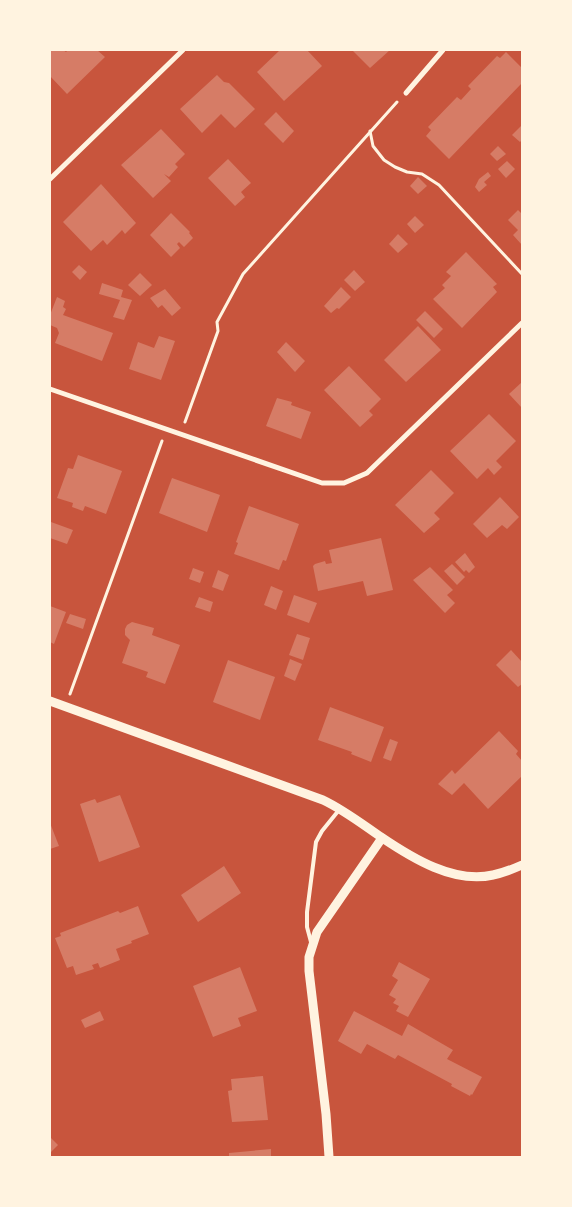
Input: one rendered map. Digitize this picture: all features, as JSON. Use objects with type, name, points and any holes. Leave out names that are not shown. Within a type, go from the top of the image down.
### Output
[{"type":"street","points":[[50,179],[183,50]]},
{"type":"street","points":[[406,93],[443,50]]},
{"type":"street","points":[[50,389],[322,484],[344,482],[367,473],[522,323]]},
{"type":"street","points":[[50,701],[340,808],[382,838],[420,860],[456,874],[473,876],[491,875],[522,865]]},
{"type":"street","points":[[329,1157],[309,957],[312,944],[325,919],[382,838]]},
{"type":"lane","points":[[312,944],[307,927],[307,912],[316,842],[340,808]]},
{"type":"path","points":[[181,434],[218,331],[217,322],[242,274],[391,108]]},
{"type":"path","points":[[370,131],[373,146],[384,160],[407,172],[422,174],[439,185],[522,274]]},
{"type":"path","points":[[66,706],[167,429]]},
{"type":"building","points":[[50,50],[63,50],[66,52],[68,50],[97,50],[105,57],[67,94],[50,76]]},
{"type":"building","points":[[280,50],[307,50],[322,66],[284,101],[257,72]]},
{"type":"building","points":[[352,50],[390,50],[370,68]]},
{"type":"building","points":[[506,52],[522,68],[522,83],[449,159],[426,136],[431,130],[428,127],[457,97],[461,100],[471,89],[468,86],[497,56],[500,58]]},
{"type":"building","points":[[217,75],[224,82],[229,83],[255,109],[235,128],[221,114],[202,133],[180,109]]},
{"type":"building","points":[[276,112],[294,131],[283,143],[264,124]]},
{"type":"building","points":[[522,125],[522,140],[520,142],[512,135]]},
{"type":"building","points":[[161,129],[185,154],[175,164],[178,167],[169,177],[164,174],[171,181],[153,198],[121,165]]},
{"type":"building","points":[[498,146],[506,154],[497,161],[490,154]]},
{"type":"building","points":[[228,159],[251,183],[241,192],[245,197],[235,206],[208,178]]},
{"type":"building","points":[[507,161],[515,169],[506,178],[498,169]]},
{"type":"building","points":[[488,172],[491,176],[484,182],[487,185],[479,192],[475,187],[479,179]]},
{"type":"building","points":[[418,177],[427,186],[418,194],[410,186]]},
{"type":"building","points":[[101,184],[136,223],[125,234],[122,230],[107,245],[103,240],[91,251],[63,222]]},
{"type":"building","points":[[518,210],[522,214],[522,245],[513,235],[518,230],[508,220]]},
{"type":"building","points":[[171,213],[190,232],[193,238],[184,247],[179,242],[177,244],[180,248],[171,257],[150,235]]},
{"type":"building","points":[[415,216],[424,225],[415,233],[407,224]]},
{"type":"building","points":[[398,234],[408,244],[398,253],[389,244]]},
{"type":"building","points":[[466,252],[497,284],[493,287],[497,292],[462,328],[433,299],[445,288],[442,285],[451,276],[446,272]]},
{"type":"building","points":[[79,265],[87,272],[80,280],[72,272]]},
{"type":"building","points":[[354,270],[365,282],[355,291],[344,280]]},
{"type":"building","points":[[140,273],[152,285],[140,296],[128,285]]},
{"type":"building","points":[[102,283],[123,290],[121,297],[132,300],[124,320],[113,317],[120,300],[99,294]]},
{"type":"building","points":[[341,287],[351,297],[339,309],[337,308],[331,313],[324,306]]},
{"type":"building","points":[[165,289],[181,308],[172,316],[162,305],[158,308],[150,298]]},
{"type":"building","points":[[57,297],[65,301],[63,307],[66,309],[63,315],[113,333],[102,361],[55,343],[59,333],[57,328],[50,325],[50,315]]},
{"type":"building","points":[[425,311],[443,329],[434,338],[416,320]]},
{"type":"building","points":[[418,326],[441,350],[406,382],[384,360]]},
{"type":"building","points":[[159,336],[175,341],[161,380],[129,369],[138,342],[154,348]]},
{"type":"building","points":[[286,342],[305,361],[295,372],[277,352]]},
{"type":"building","points":[[349,366],[381,399],[369,411],[373,415],[360,427],[324,390]]},
{"type":"building","points":[[522,382],[522,408],[509,394]]},
{"type":"building","points":[[277,398],[292,402],[291,405],[311,412],[301,439],[266,426]]},
{"type":"building","points":[[489,414],[516,441],[496,461],[502,467],[494,475],[488,468],[477,479],[450,451]]},
{"type":"building","points":[[78,455],[122,471],[106,514],[85,506],[83,511],[72,507],[73,503],[57,498],[68,468],[73,469]]},
{"type":"building","points":[[431,470],[454,493],[434,513],[440,519],[424,533],[395,505]]},
{"type":"building","points":[[172,478],[220,495],[207,532],[159,513]]},
{"type":"building","points":[[500,497],[519,517],[507,529],[502,525],[487,538],[473,524]]},
{"type":"building","points":[[249,506],[299,524],[286,561],[283,560],[279,570],[234,554],[238,543],[236,542]]},
{"type":"building","points":[[51,522],[73,530],[67,544],[50,538]]},
{"type":"building","points":[[381,538],[393,590],[367,596],[363,581],[318,591],[313,566],[325,561],[326,564],[332,563],[329,550]]},
{"type":"building","points":[[465,553],[475,567],[469,573],[466,570],[464,572],[455,562]]},
{"type":"building","points":[[452,564],[465,577],[457,585],[444,571]]},
{"type":"building","points":[[430,567],[453,590],[447,595],[455,603],[445,613],[413,580]]},
{"type":"building","points":[[193,568],[204,572],[200,583],[189,579]]},
{"type":"building","points":[[218,570],[229,575],[223,591],[212,587]]},
{"type":"building","points":[[271,586],[283,591],[276,610],[264,605]]},
{"type":"building","points":[[294,595],[317,603],[309,623],[287,615]]},
{"type":"building","points":[[199,597],[213,602],[210,612],[195,607]]},
{"type":"building","points":[[50,606],[66,612],[54,644],[50,642]]},
{"type":"building","points":[[70,614],[86,619],[83,629],[66,623]]},
{"type":"building","points":[[132,622],[154,628],[152,635],[180,645],[165,684],[146,677],[148,672],[122,663],[130,640],[125,635],[125,629]]},
{"type":"building","points":[[297,634],[310,638],[303,660],[289,655]]},
{"type":"building","points":[[511,650],[522,662],[522,684],[518,687],[496,665]]},
{"type":"building","points":[[290,659],[302,664],[295,681],[284,676]]},
{"type":"building","points":[[228,660],[275,677],[260,720],[213,702]]},
{"type":"building","points":[[330,707],[384,727],[371,762],[351,754],[352,752],[318,740]]},
{"type":"building","points":[[499,731],[518,751],[516,754],[522,761],[522,776],[488,809],[464,783],[452,795],[438,784],[452,770],[455,774]]},
{"type":"building","points":[[390,739],[398,742],[391,761],[383,758]]},
{"type":"building","points":[[120,795],[140,847],[99,862],[80,804],[95,799],[97,803]]},
{"type":"building","points":[[50,823],[59,846],[50,849]]},
{"type":"building","points":[[224,866],[241,893],[198,922],[181,895]]},
{"type":"building","points":[[138,906],[149,934],[116,949],[120,960],[100,968],[98,963],[92,965],[94,969],[76,975],[73,966],[67,968],[55,938],[61,936],[60,933],[118,911],[120,913]]},
{"type":"building","points":[[399,962],[430,979],[408,1017],[396,1011],[399,1006],[393,1003],[396,999],[389,995],[398,980],[392,976]]},
{"type":"building","points":[[240,967],[257,1011],[238,1018],[241,1026],[213,1037],[193,986]]},
{"type":"building","points":[[100,1011],[104,1020],[85,1028],[81,1020]]},
{"type":"building","points":[[354,1011],[402,1036],[408,1024],[453,1050],[447,1059],[482,1077],[472,1095],[470,1096],[451,1086],[452,1084],[398,1055],[395,1059],[367,1044],[361,1054],[338,1041]]},
{"type":"building","points":[[263,1076],[268,1120],[232,1122],[228,1091],[232,1090],[231,1079]]},
{"type":"building","points":[[50,1137],[58,1145],[50,1153]]},
{"type":"building","points":[[271,1149],[271,1157],[229,1157],[229,1153]]}]
